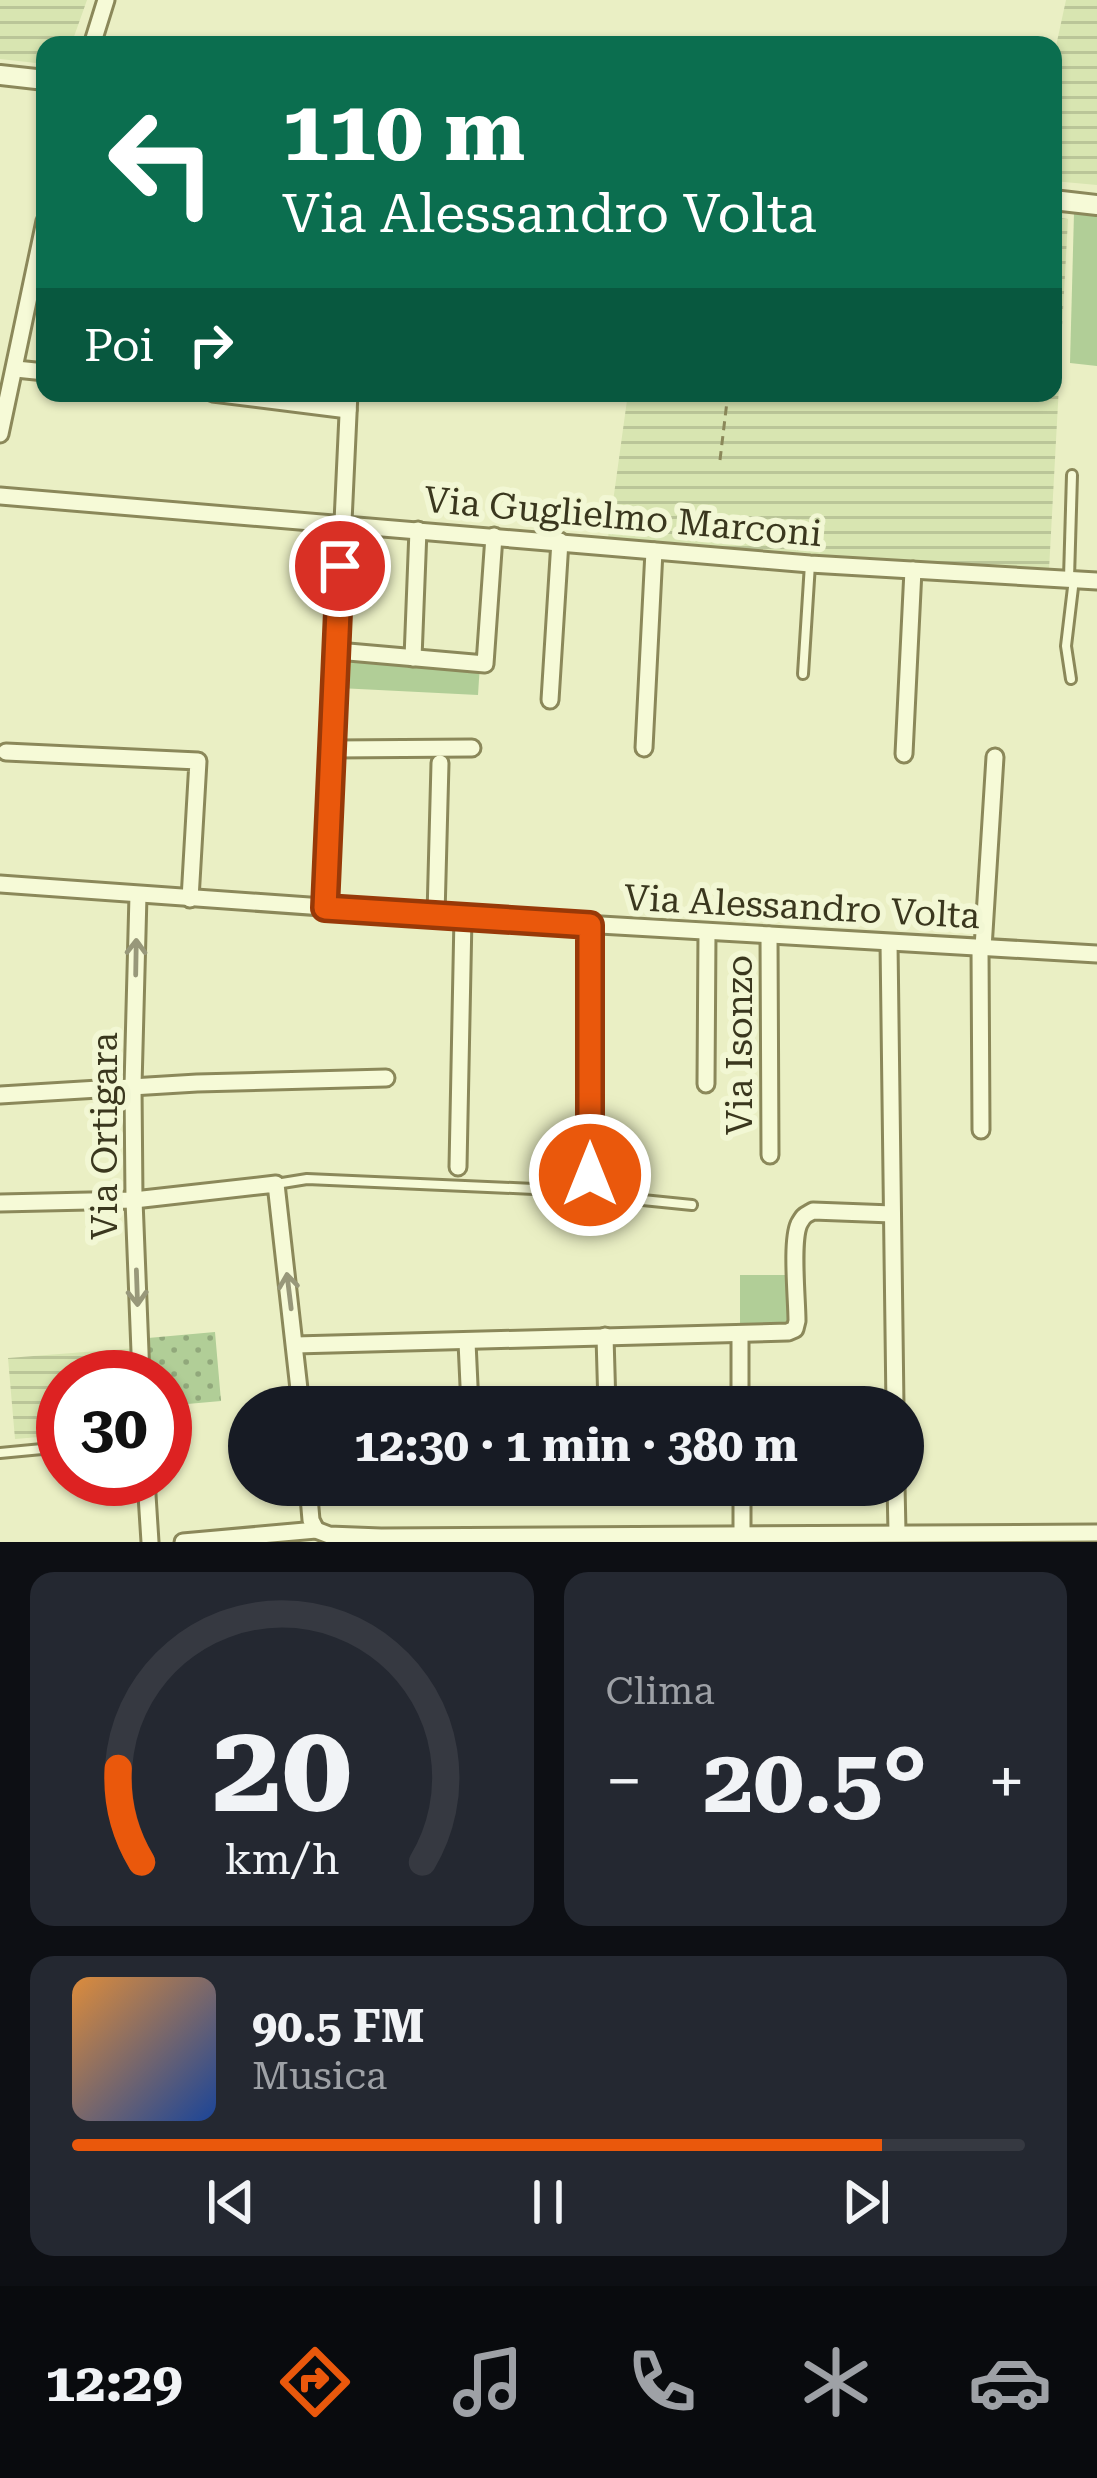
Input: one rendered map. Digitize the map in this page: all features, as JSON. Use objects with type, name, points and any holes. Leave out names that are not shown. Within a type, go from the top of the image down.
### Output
[{"type":"street","points":[[95,36],[106,0]]},
{"type":"street","points":[[0,75],[36,79]]},
{"type":"street","points":[[1062,201],[1097,205]]},
{"type":"street","points":[[0,434],[36,270]]},
{"type":"street","points":[[16,369],[36,371]]},
{"type":"street","points":[[325,908],[348,402]]},
{"type":"street","name":"Via Guglielmo Marconi","points":[[0,496],[810,564],[1097,580]]},
{"type":"street","points":[[413,658],[418,530]]},
{"type":"street","points":[[337,651],[485,664],[494,536]]},
{"type":"street","points":[[550,700],[560,541]]},
{"type":"street","points":[[644,748],[654,550]]},
{"type":"street","points":[[904,754],[913,570]]},
{"type":"street","points":[[334,749],[472,748]]},
{"type":"street","points":[[6,752],[198,761],[190,898]]},
{"type":"street","points":[[981,1130],[982,948],[995,757]]},
{"type":"street","points":[[436,915],[440,763]]},
{"type":"street","name":"Via Alessandro Volta","points":[[0,884],[1097,954]]},
{"type":"street","name":"Via Ortigara","points":[[137,895],[133,1086],[140,1350]]},
{"type":"street","points":[[458,1167],[463,917]]},
{"type":"street","points":[[590,925],[590,1175]]},
{"type":"street","points":[[706,1084],[707,932]]},
{"type":"street","name":"Via Isonzo","points":[[769,935],[770,1155]]},
{"type":"street","points":[[889,943],[895,1386]]},
{"type":"street","points":[[0,1095],[386,1078]]},
{"type":"street","points":[[0,1202],[134,1200],[276,1184],[299,1386]]},
{"type":"street","points":[[295,1345],[788,1332],[797,1322],[796,1239],[806,1214],[892,1214]]},
{"type":"street","points":[[740,1334],[740,1386]]},
{"type":"street","points":[[605,1336],[606,1386]]},
{"type":"street","points":[[467,1342],[469,1386]]},
{"type":"street","points":[[148,1506],[150,1542]]},
{"type":"street","points":[[310,1506],[316,1530]]},
{"type":"street","points":[[742,1506],[742,1535]]},
{"type":"street","points":[[896,1506],[897,1532]]},
{"type":"street","points":[[184,1542],[284,1538],[316,1530],[381,1539],[897,1532],[945,1538],[1097,1533]]},
{"type":"lane","points":[[1070,679],[1066,646],[1072,579],[1072,475]]},
{"type":"lane","points":[[803,674],[810,564]]},
{"type":"lane","points":[[276,1184],[308,1179],[513,1188],[692,1205]]},
{"type":"lane","points":[[0,1453],[36,1450]]},
{"type":"path","points":[[720,460],[727,402]]},
{"type":"green space","points":[[0,0],[87,0],[74,36],[36,36],[36,63],[0,59]]},
{"type":"green space","points":[[1066,0],[1097,0],[1097,185],[1062,182],[1062,36],[1058,36]]},
{"type":"green space","points":[[1074,213],[1097,216],[1097,366],[1070,363]]},
{"type":"green space","points":[[1062,218],[1068,219],[1062,330]]},
{"type":"green space","points":[[627,402],[1058,402],[1049,570],[608,538]]},
{"type":"green space","points":[[341,657],[480,664],[478,695],[339,688]]},
{"type":"green space","points":[[740,1275],[788,1275],[788,1323],[740,1323]]},
{"type":"green space","points":[[215,1332],[221,1401],[192,1404],[192,1350],[149,1350],[148,1338]]},
{"type":"green space","points":[[36,1356],[36,1437],[15,1439],[8,1358]]},
{"type":"route","points":[[340,566],[325,908],[590,925],[590,1175]]}]
